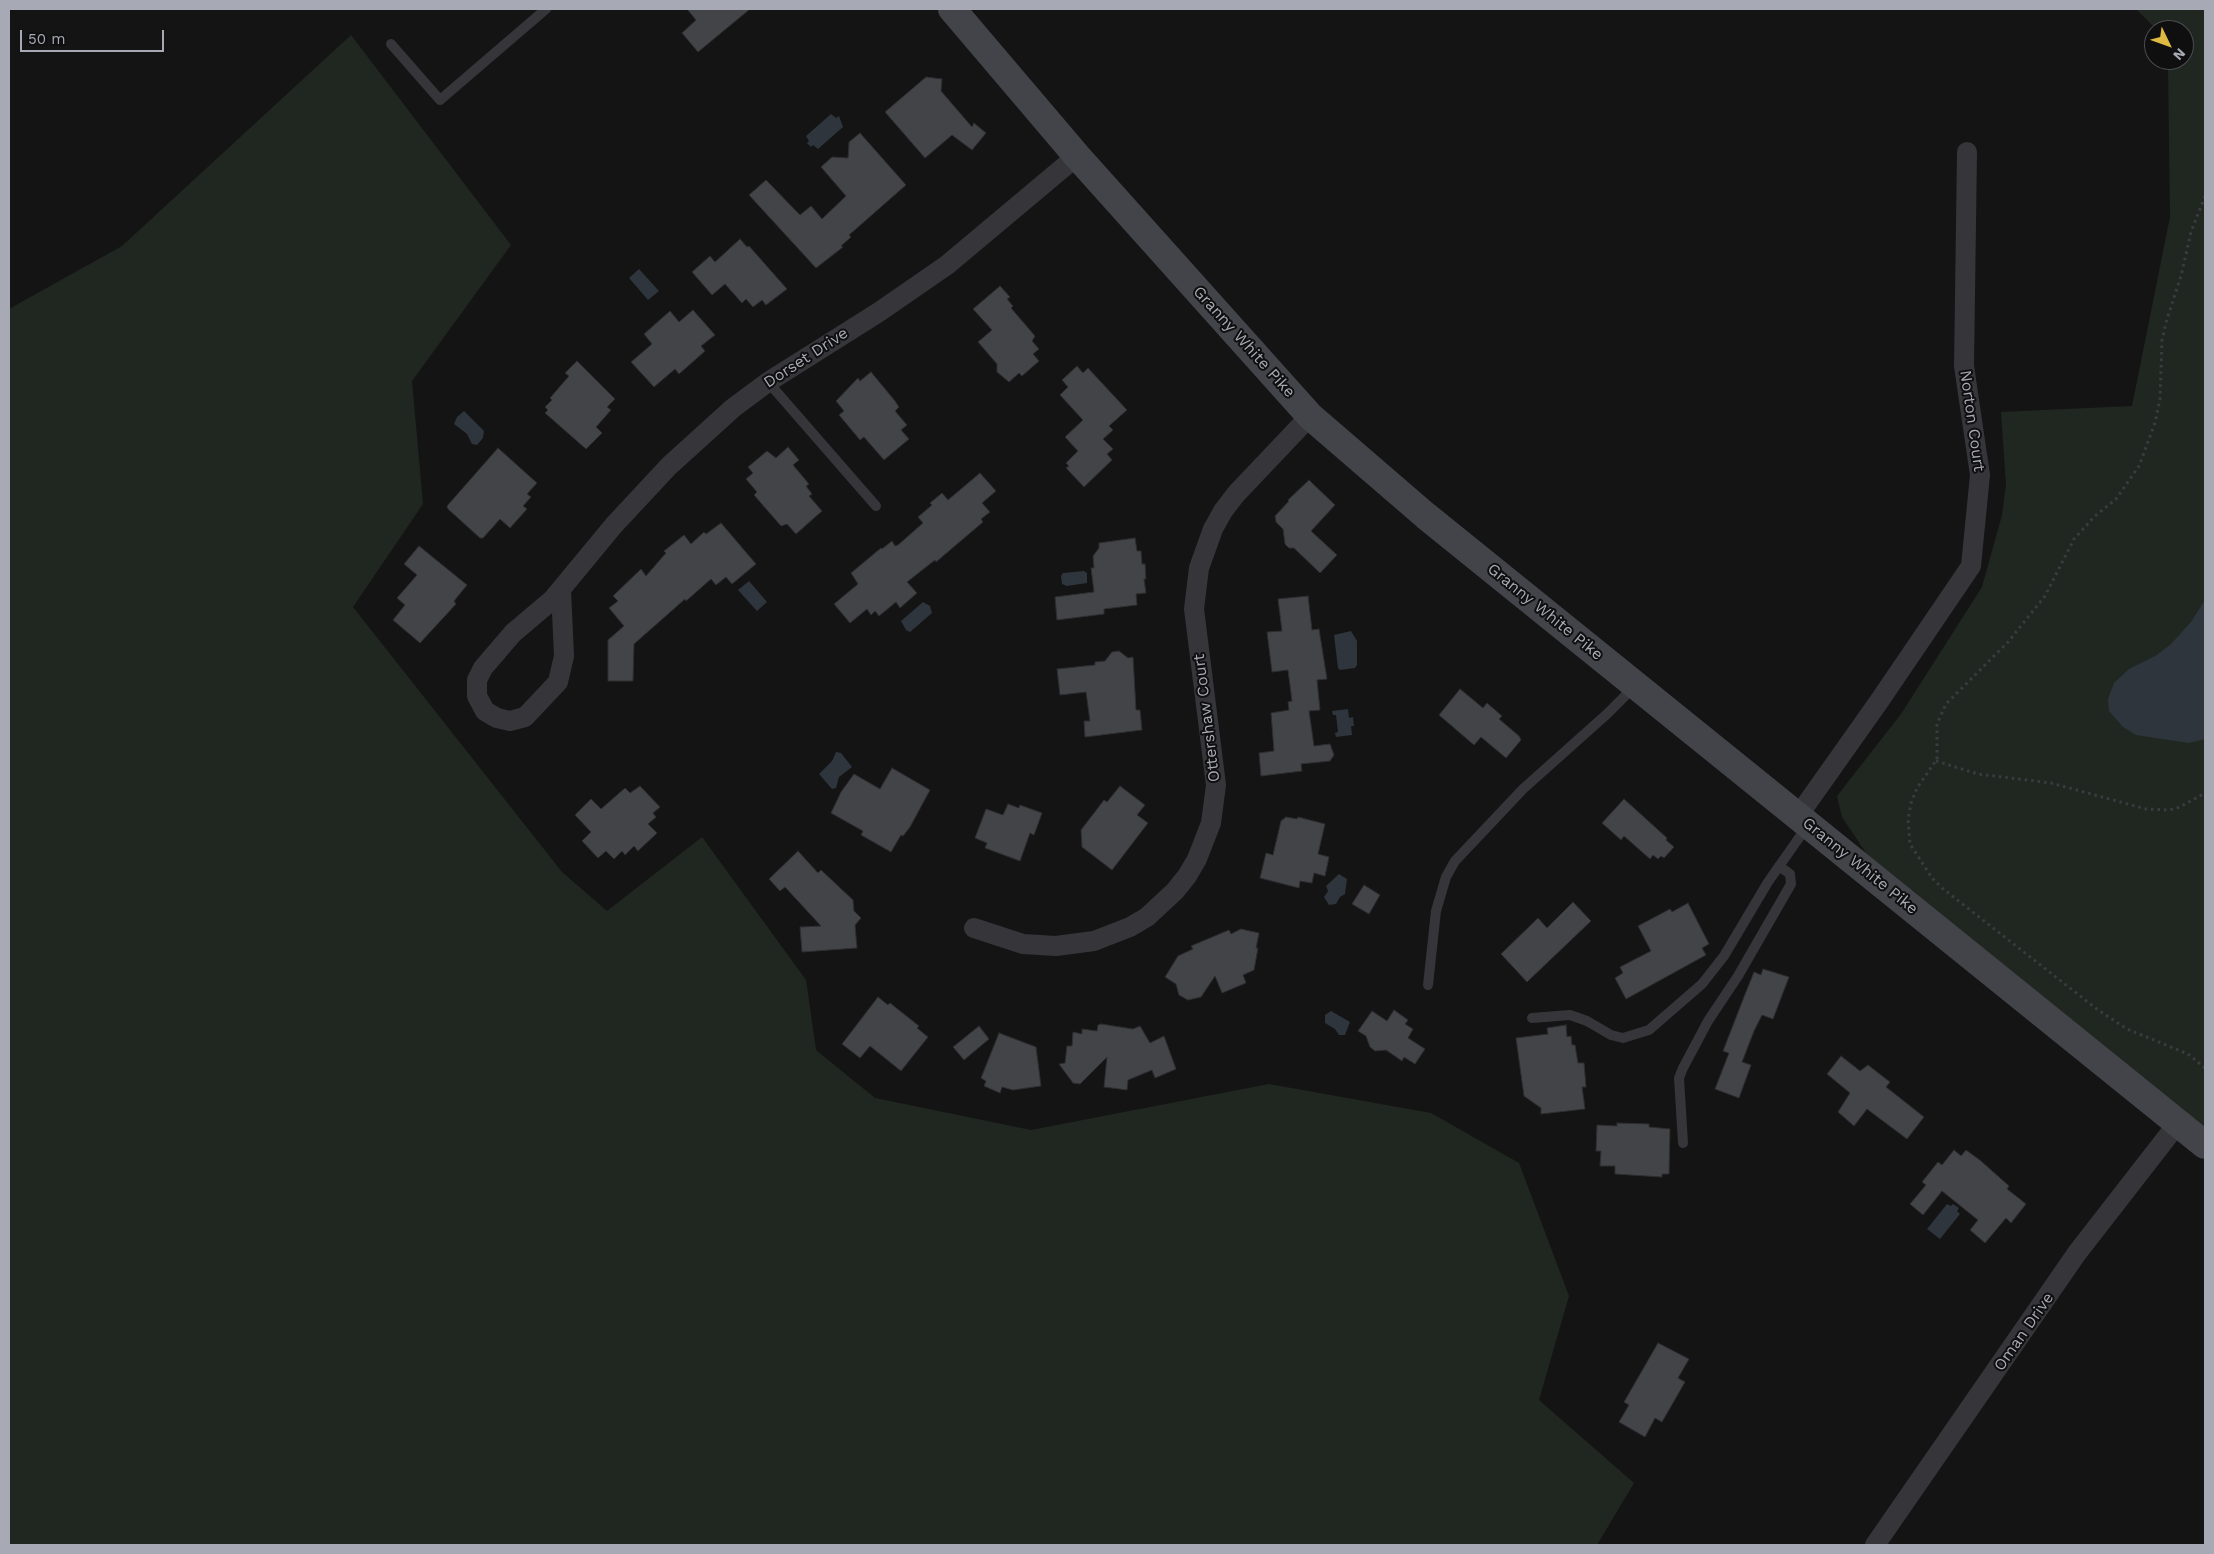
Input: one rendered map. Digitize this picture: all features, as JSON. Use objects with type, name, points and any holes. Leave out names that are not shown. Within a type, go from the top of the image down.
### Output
[{"type":"main road","name":"Granny White Pike","points":[[952,9],[1077,156],[1310,416],[1426,516],[2205,1145]]},
{"type":"street","name":"Norton Court","points":[[1803,820],[1880,700],[1970,566],[1980,475],[1964,366],[1967,152]]},
{"type":"street","name":"Dorset Drive","points":[[561,590],[564,656],[558,682],[534,710],[521,719],[506,721],[492,716],[482,706],[477,696],[476,685],[479,675],[513,633],[561,590],[614,524],[669,466],[734,408],[768,382],[879,312],[946,265],[1077,156]]},
{"type":"street","name":"Ottershaw Court","points":[[974,928],[1023,944],[1056,946],[1094,941],[1112,935],[1147,917],[1175,891],[1187,876],[1197,859],[1211,823],[1216,785],[1195,616],[1199,568],[1208,542],[1223,511],[1236,494],[1310,416]]},
{"type":"street","name":"Oman Drive","points":[[1875,1545],[2077,1254],[2178,1123]]},
{"type":"lane","points":[[391,44],[440,100],[546,9]]},
{"type":"lane","points":[[768,382],[876,506]]},
{"type":"lane","points":[[1428,985],[1436,911],[1446,877],[1455,861],[1523,789],[1608,714],[1635,685]]},
{"type":"lane","points":[[1532,1018],[1570,1015],[1587,1021],[1611,1035],[1623,1038],[1649,1030],[1681,1003],[1715,968],[1735,940],[1779,866],[1803,820]]},
{"type":"lane","points":[[1683,1143],[1679,1078],[1708,1021],[1738,976],[1791,884],[1790,874],[1779,866]]},
{"type":"path","points":[[2205,196],[2191,232],[2181,276],[2162,340],[2156,415],[2139,466],[2116,499],[2074,539],[2045,596],[2008,642],[1946,704],[1937,724],[1936,761],[1917,788],[1911,803],[1908,820],[1910,844],[1932,878],[2040,967],[2098,1010],[2127,1029],[2188,1054],[2205,1068]]},
{"type":"path","points":[[1936,761],[1978,774],[2051,783],[2146,809],[2169,810],[2180,807],[2205,793]]},
{"type":"shaded area","points":[[2136,9],[2205,9],[2205,1129],[1870,859],[1842,817],[1837,796],[1901,714],[1982,587],[2002,515],[2006,485],[2001,412],[2132,406],[2170,217],[2168,70],[2194,70],[2194,20],[2147,20]]},
{"type":"shaded area","points":[[351,35],[511,245],[412,381],[423,504],[353,607],[562,872],[607,911],[702,837],[806,980],[816,1050],[875,1098],[1031,1130],[1269,1084],[1431,1113],[1519,1163],[1569,1296],[1539,1400],[1634,1483],[1597,1545],[9,1545],[9,309],[122,246]]},
{"type":"shaded area","points":[[831,114],[836,118],[839,116],[843,127],[818,149],[813,145],[811,147],[807,143],[809,141],[806,136]]},
{"type":"shaded area","points":[[639,269],[659,291],[648,300],[629,278]]},
{"type":"shaded area","points":[[464,411],[484,431],[483,438],[477,445],[472,444],[467,434],[454,424],[457,417]]},
{"type":"shaded area","points":[[1084,571],[1087,573],[1087,583],[1067,586],[1062,584],[1061,576],[1063,573]]},
{"type":"shaded area","points":[[749,581],[767,602],[757,611],[738,590]]},
{"type":"shaded area","points":[[2205,600],[2205,739],[2189,743],[2136,735],[2123,727],[2109,711],[2108,699],[2114,683],[2129,669],[2157,655],[2171,644],[2191,622]]},
{"type":"shaded area","points":[[923,602],[930,606],[932,613],[910,632],[906,630],[901,621]]},
{"type":"shaded area","points":[[1351,631],[1357,641],[1357,665],[1355,668],[1340,670],[1338,668],[1334,635]]},
{"type":"shaded area","points":[[1348,709],[1349,718],[1353,717],[1352,735],[1336,737],[1335,733],[1338,732],[1336,715],[1333,715],[1332,711]]},
{"type":"shaded area","points":[[836,752],[841,753],[852,767],[839,777],[836,788],[832,789],[819,774],[832,761]]},
{"type":"shaded area","points":[[1339,874],[1347,879],[1345,894],[1340,897],[1336,904],[1329,905],[1324,897],[1328,891],[1326,886]]},
{"type":"shaded area","points":[[1331,1011],[1350,1022],[1345,1035],[1339,1035],[1335,1029],[1325,1023],[1325,1015]]},
{"type":"shaded area","points":[[1947,1204],[1951,1206],[1953,1204],[1959,1208],[1957,1211],[1960,1214],[1940,1239],[1927,1229]]},
{"type":"building","points":[[687,9],[750,9],[698,52],[682,33],[696,20]]},
{"type":"building","points":[[926,77],[942,79],[941,91],[972,127],[974,123],[986,133],[972,150],[952,135],[925,158],[885,112]]},
{"type":"building","points":[[860,133],[906,185],[849,235],[851,237],[841,246],[843,247],[816,268],[749,195],[766,180],[800,215],[811,206],[822,219],[846,196],[821,167],[832,157],[848,158],[849,142]]},
{"type":"building","points":[[740,239],[747,247],[749,246],[787,289],[766,305],[762,300],[753,307],[746,299],[742,303],[725,284],[712,295],[692,272],[710,256],[715,262]]},
{"type":"building","points":[[1000,286],[1010,297],[1007,299],[1013,306],[1011,308],[1035,336],[1032,341],[1039,349],[1033,354],[1039,361],[1022,376],[1019,373],[1009,382],[997,372],[997,364],[978,342],[992,330],[973,309]]},
{"type":"building","points":[[693,310],[715,335],[701,346],[705,351],[679,374],[675,369],[654,387],[631,362],[652,344],[644,334],[670,311],[679,322]]},
{"type":"building","points":[[577,361],[615,399],[607,407],[611,410],[596,427],[602,433],[586,449],[545,413],[548,410],[545,407],[552,400],[550,398],[569,376],[565,373]]},
{"type":"building","points":[[1077,366],[1083,373],[1088,368],[1127,410],[1109,426],[1113,430],[1103,439],[1113,449],[1107,454],[1112,460],[1084,487],[1066,468],[1069,466],[1066,463],[1078,451],[1065,437],[1083,420],[1060,395],[1068,387],[1062,380]]},
{"type":"building","points":[[871,372],[895,401],[899,407],[895,411],[907,425],[901,430],[909,439],[884,460],[864,437],[860,440],[839,415],[844,411],[836,401],[858,378],[860,381]]},
{"type":"building","points":[[788,447],[799,460],[793,465],[809,484],[806,486],[812,494],[809,496],[822,511],[796,534],[787,524],[781,526],[754,495],[757,492],[746,479],[753,473],[748,467],[767,451],[776,458]]},
{"type":"building","points":[[498,448],[537,483],[527,494],[531,497],[523,506],[527,509],[510,528],[500,519],[483,538],[480,538],[447,506]]},
{"type":"building","points":[[980,473],[996,491],[982,503],[990,512],[981,519],[983,522],[936,562],[935,560],[907,582],[917,593],[900,608],[896,602],[879,616],[875,611],[871,615],[867,609],[850,623],[834,604],[858,584],[851,573],[892,541],[895,546],[898,545],[923,523],[918,517],[942,493],[948,500]]},
{"type":"building","points":[[1309,480],[1335,505],[1311,531],[1337,555],[1320,573],[1294,548],[1289,548],[1285,544],[1283,529],[1276,522],[1275,516],[1288,500]]},
{"type":"building","points":[[721,523],[756,564],[732,584],[726,577],[716,585],[711,579],[686,601],[685,599],[634,644],[633,681],[608,681],[608,640],[624,626],[609,608],[618,601],[613,596],[641,569],[646,576],[666,553],[664,551],[684,535],[691,544],[704,532],[706,534]]},
{"type":"building","points":[[1135,538],[1137,551],[1141,551],[1142,564],[1145,564],[1146,579],[1144,579],[1146,593],[1136,594],[1137,605],[1104,609],[1104,614],[1057,620],[1055,597],[1094,592],[1091,568],[1094,568],[1093,556],[1099,548],[1099,543]]},
{"type":"building","points":[[419,546],[467,585],[454,601],[456,604],[420,643],[393,620],[405,605],[397,598],[417,575],[404,564]]},
{"type":"building","points":[[1308,596],[1312,630],[1319,629],[1327,679],[1317,680],[1320,710],[1309,711],[1314,746],[1330,744],[1334,755],[1330,761],[1301,764],[1302,771],[1261,776],[1259,753],[1274,751],[1271,713],[1289,710],[1288,702],[1292,701],[1288,670],[1272,672],[1267,632],[1282,631],[1278,599]]},
{"type":"building","points":[[1119,651],[1128,658],[1133,657],[1136,710],[1140,710],[1142,730],[1085,737],[1084,721],[1090,721],[1086,692],[1060,695],[1057,669],[1095,665],[1095,662],[1105,661],[1112,652]]},
{"type":"building","points":[[1460,689],[1483,708],[1487,703],[1502,716],[1499,719],[1519,736],[1521,740],[1506,758],[1481,737],[1474,745],[1439,715]]},
{"type":"building","points":[[892,768],[930,790],[910,827],[903,836],[901,835],[891,852],[861,835],[863,831],[831,813],[841,792],[854,774],[880,789]]},
{"type":"building","points":[[640,786],[660,807],[653,813],[656,817],[648,824],[657,833],[638,851],[634,846],[625,855],[622,851],[614,859],[606,851],[598,858],[582,841],[591,832],[575,815],[591,799],[601,809],[625,788],[630,793]]},
{"type":"building","points":[[1120,786],[1145,805],[1137,815],[1148,823],[1112,870],[1082,847],[1081,830],[1104,800],[1107,802]]},
{"type":"building","points":[[1624,799],[1667,838],[1666,840],[1674,847],[1664,858],[1661,856],[1658,859],[1653,855],[1650,859],[1624,836],[1621,840],[1602,823]]},
{"type":"building","points":[[1008,804],[1019,808],[1020,805],[1042,813],[1034,835],[1030,833],[1020,861],[985,848],[987,843],[975,838],[986,809],[1003,815]]},
{"type":"building","points":[[1286,817],[1297,819],[1298,817],[1325,824],[1318,854],[1329,857],[1325,876],[1314,873],[1312,883],[1300,881],[1299,888],[1260,878],[1266,853],[1273,855],[1281,821]]},
{"type":"building","points":[[798,851],[818,873],[821,870],[853,900],[854,911],[861,918],[855,925],[857,948],[802,952],[800,927],[821,926],[785,887],[780,891],[769,879]]},
{"type":"building","points":[[1364,885],[1380,895],[1369,914],[1352,904]]},
{"type":"building","points":[[1573,902],[1591,921],[1527,982],[1501,954],[1538,918],[1547,928]]},
{"type":"building","points":[[1688,903],[1709,944],[1702,948],[1706,955],[1626,999],[1615,978],[1623,973],[1620,967],[1651,951],[1638,926],[1670,909],[1672,912]]},
{"type":"building","points":[[1241,929],[1259,933],[1254,970],[1243,975],[1246,983],[1222,993],[1215,976],[1201,997],[1188,1000],[1179,995],[1176,984],[1165,977],[1178,956],[1193,949],[1191,946],[1229,930],[1231,934]]},
{"type":"building","points":[[1763,969],[1789,977],[1773,1019],[1762,1015],[1754,1031],[1742,1062],[1751,1065],[1739,1098],[1715,1089],[1729,1053],[1723,1051],[1754,972],[1761,975]]},
{"type":"building","points":[[878,997],[888,1005],[890,1003],[919,1026],[917,1028],[928,1037],[901,1071],[870,1046],[860,1058],[842,1044]]},
{"type":"building","points":[[1394,1010],[1408,1020],[1405,1024],[1413,1029],[1408,1038],[1425,1049],[1415,1064],[1404,1057],[1402,1061],[1386,1050],[1375,1051],[1370,1047],[1366,1036],[1358,1031],[1372,1011],[1387,1021]]},
{"type":"building","points":[[1098,1025],[1133,1029],[1140,1026],[1150,1043],[1164,1036],[1176,1069],[1155,1078],[1152,1070],[1128,1080],[1127,1090],[1104,1087],[1107,1057],[1080,1084],[1073,1083],[1059,1064],[1065,1063],[1067,1046],[1072,1046],[1073,1032],[1082,1034],[1082,1029],[1097,1031]]},
{"type":"building","points":[[1566,1025],[1567,1037],[1571,1036],[1572,1045],[1575,1045],[1578,1063],[1584,1063],[1586,1087],[1582,1087],[1585,1109],[1541,1114],[1541,1108],[1524,1096],[1516,1038],[1548,1034],[1547,1028]]},
{"type":"building","points":[[979,1026],[989,1039],[964,1060],[953,1047]]},
{"type":"building","points":[[999,1033],[1036,1047],[1041,1086],[1013,1090],[1002,1087],[1000,1093],[984,1086],[986,1081],[981,1078]]},
{"type":"building","points":[[1841,1056],[1860,1071],[1868,1065],[1890,1082],[1886,1087],[1924,1117],[1907,1139],[1867,1109],[1854,1126],[1838,1112],[1850,1093],[1827,1074]]},
{"type":"building","points":[[1617,1123],[1649,1124],[1649,1127],[1670,1129],[1669,1174],[1662,1174],[1662,1177],[1615,1174],[1615,1166],[1600,1166],[1601,1151],[1596,1151],[1597,1125],[1617,1126]]},
{"type":"building","points":[[1954,1150],[1961,1156],[1966,1150],[1981,1161],[2009,1186],[2007,1189],[2026,1204],[2011,1223],[2006,1218],[1985,1243],[1970,1230],[1978,1220],[1942,1191],[1923,1215],[1910,1204],[1926,1185],[1922,1182],[1938,1162],[1942,1165]]},
{"type":"building","points":[[1658,1343],[1689,1359],[1678,1378],[1685,1382],[1662,1422],[1655,1418],[1645,1437],[1619,1422],[1629,1405],[1624,1402]]}]
